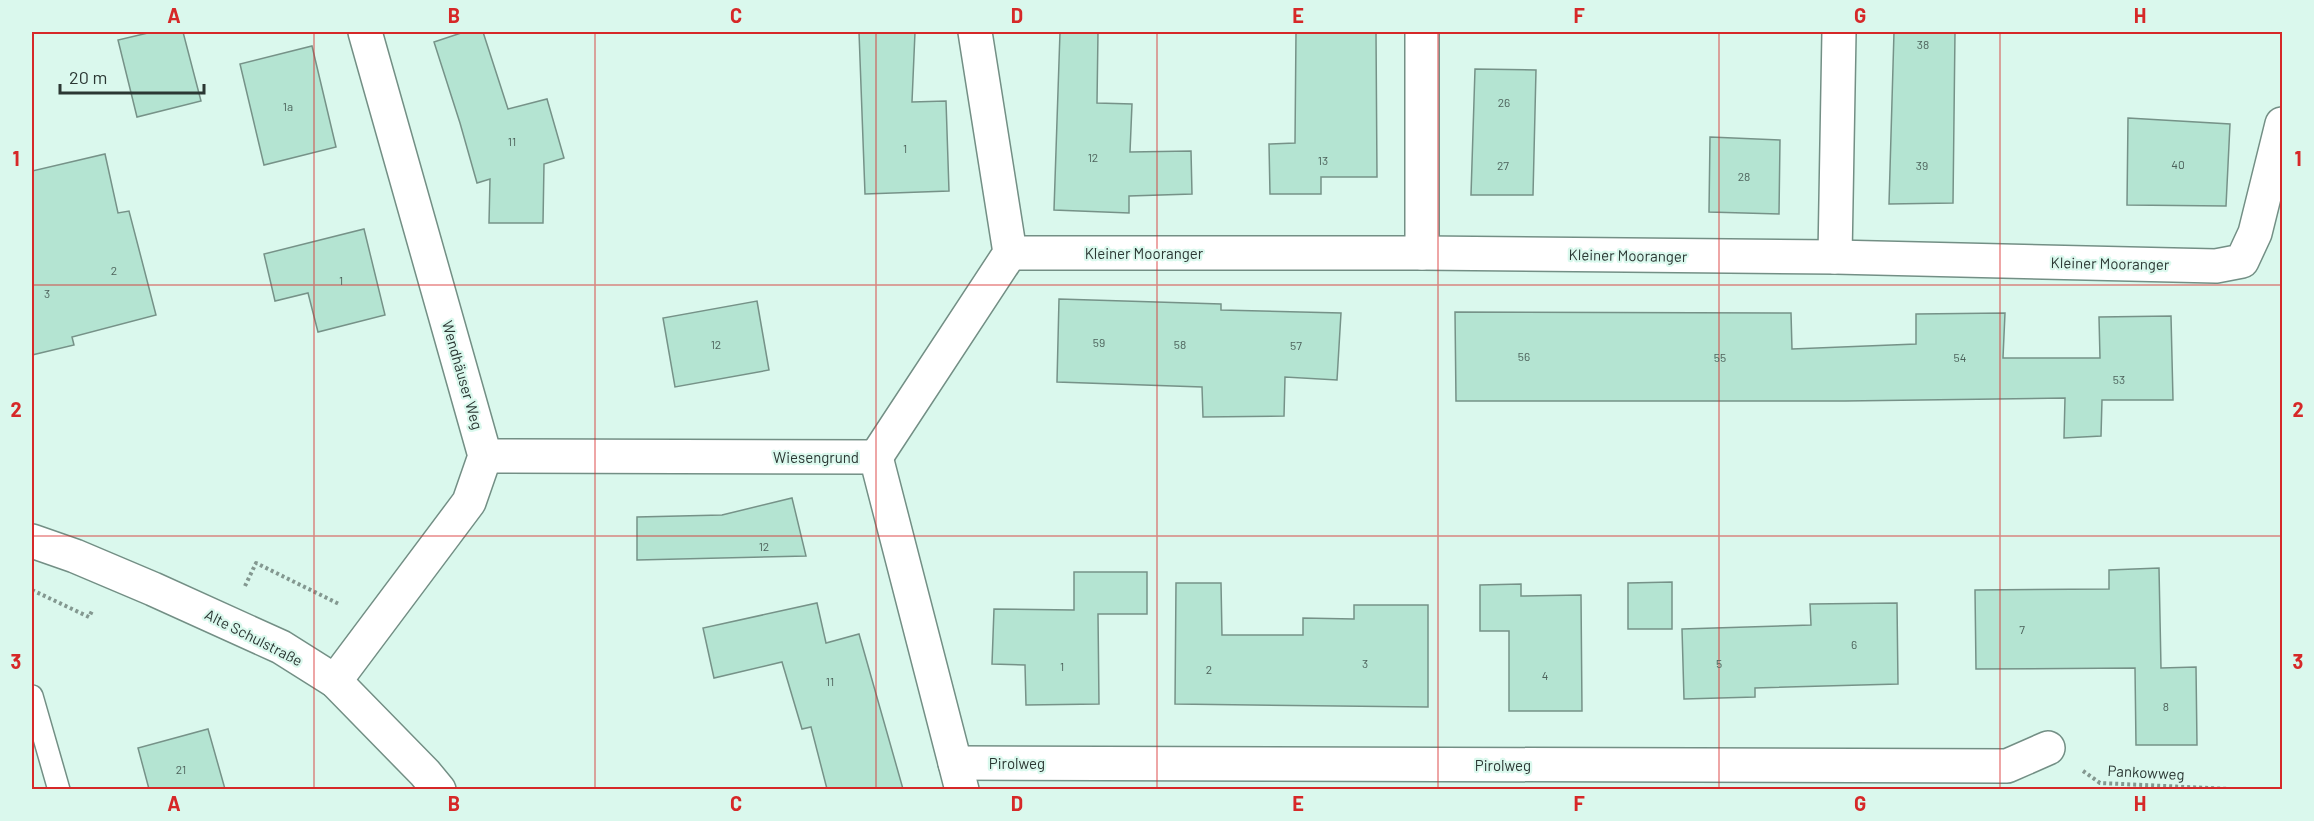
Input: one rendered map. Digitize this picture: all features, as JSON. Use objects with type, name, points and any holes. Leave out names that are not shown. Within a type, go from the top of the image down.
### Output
[{"type":"street","name":"Wendhäuser Weg","points":[[366,32],[486,456]]},
{"type":"street","points":[[876,457],[1010,253],[975,32]]},
{"type":"street","points":[[1422,32],[1422,253]]},
{"type":"street","points":[[1835,257],[1839,32]]},
{"type":"street","name":"Kleiner Mooranger","points":[[1010,253],[1422,253],[1835,257],[2216,266],[2242,261],[2255,233],[2283,124]]},
{"type":"street","name":"Wiesengrund","points":[[486,456],[876,457],[958,776]]},
{"type":"street","points":[[334,681],[469,502],[486,456]]},
{"type":"street","name":"Alte Schulstraße","points":[[32,541],[75,556],[281,647],[334,681],[439,789]]},
{"type":"street","name":"Pirolweg","points":[[958,776],[2007,766],[2048,748]]},
{"type":"lane","points":[[32,696],[59,789]]},
{"type":"path","points":[[243,590],[256,563],[333,600],[375,626]]},
{"type":"path","points":[[32,590],[88,617],[94,609]]},
{"type":"path","name":"Pankowweg","points":[[2048,748],[2100,783],[2252,789]]},
{"type":"building","points":[[152,32],[183,32],[201,101],[137,117],[118,40]]},
{"type":"building","points":[[464,32],[483,32],[508,109],[547,99],[564,158],[544,164],[543,223],[489,223],[490,179],[477,183],[434,42]]},
{"type":"building","points":[[859,32],[915,32],[912,102],[946,101],[949,191],[865,194]]},
{"type":"building","points":[[1060,32],[1098,32],[1097,103],[1132,104],[1130,152],[1191,151],[1192,194],[1129,196],[1129,213],[1054,210]]},
{"type":"building","points":[[1296,32],[1376,32],[1377,177],[1321,177],[1321,194],[1270,194],[1269,144],[1295,143]]},
{"type":"building","points":[[1894,32],[1955,32],[1953,203],[1889,204]]},
{"type":"building","points":[[312,46],[336,147],[264,165],[240,64]]},
{"type":"building","points":[[1475,69],[1536,70],[1533,195],[1471,195]]},
{"type":"building","points":[[2128,118],[2230,124],[2226,206],[2127,205]]},
{"type":"building","points":[[1710,137],[1780,140],[1779,214],[1709,212]]},
{"type":"building","points":[[105,154],[118,213],[129,211],[156,315],[72,337],[74,345],[32,355],[32,171]]},
{"type":"building","points":[[364,229],[385,315],[318,332],[308,293],[275,301],[264,254]]},
{"type":"building","points":[[1059,299],[1221,304],[1221,310],[1341,313],[1337,380],[1285,377],[1284,416],[1203,417],[1202,387],[1057,382]]},
{"type":"building","points":[[757,301],[769,370],[675,387],[663,318]]},
{"type":"building","points":[[1455,312],[1791,313],[1792,349],[1916,344],[1916,314],[2005,313],[2003,358],[2100,358],[2099,317],[2171,316],[2173,400],[2102,400],[2101,436],[2064,438],[2065,398],[1845,401],[1456,401]]},
{"type":"building","points":[[792,498],[806,556],[637,560],[637,517],[722,515]]},
{"type":"building","points":[[2159,568],[2161,668],[2196,667],[2197,745],[2136,745],[2135,668],[1976,669],[1975,590],[2109,589],[2109,570]]},
{"type":"building","points":[[1074,572],[1147,572],[1147,614],[1098,614],[1099,704],[1026,705],[1025,665],[992,664],[994,609],[1074,610]]},
{"type":"building","points":[[1672,582],[1672,629],[1628,629],[1628,583]]},
{"type":"building","points":[[1176,583],[1221,583],[1222,635],[1303,635],[1303,618],[1354,619],[1354,605],[1428,605],[1428,707],[1175,704]]},
{"type":"building","points":[[1521,584],[1521,596],[1581,595],[1582,711],[1509,711],[1509,631],[1480,631],[1480,585]]},
{"type":"building","points":[[817,603],[826,643],[859,634],[903,789],[827,789],[811,727],[802,729],[782,662],[714,678],[703,628]]},
{"type":"building","points":[[1897,603],[1898,684],[1755,688],[1755,697],[1684,699],[1682,629],[1811,625],[1810,604]]},
{"type":"building","points":[[208,729],[225,789],[149,789],[138,748]]}]
